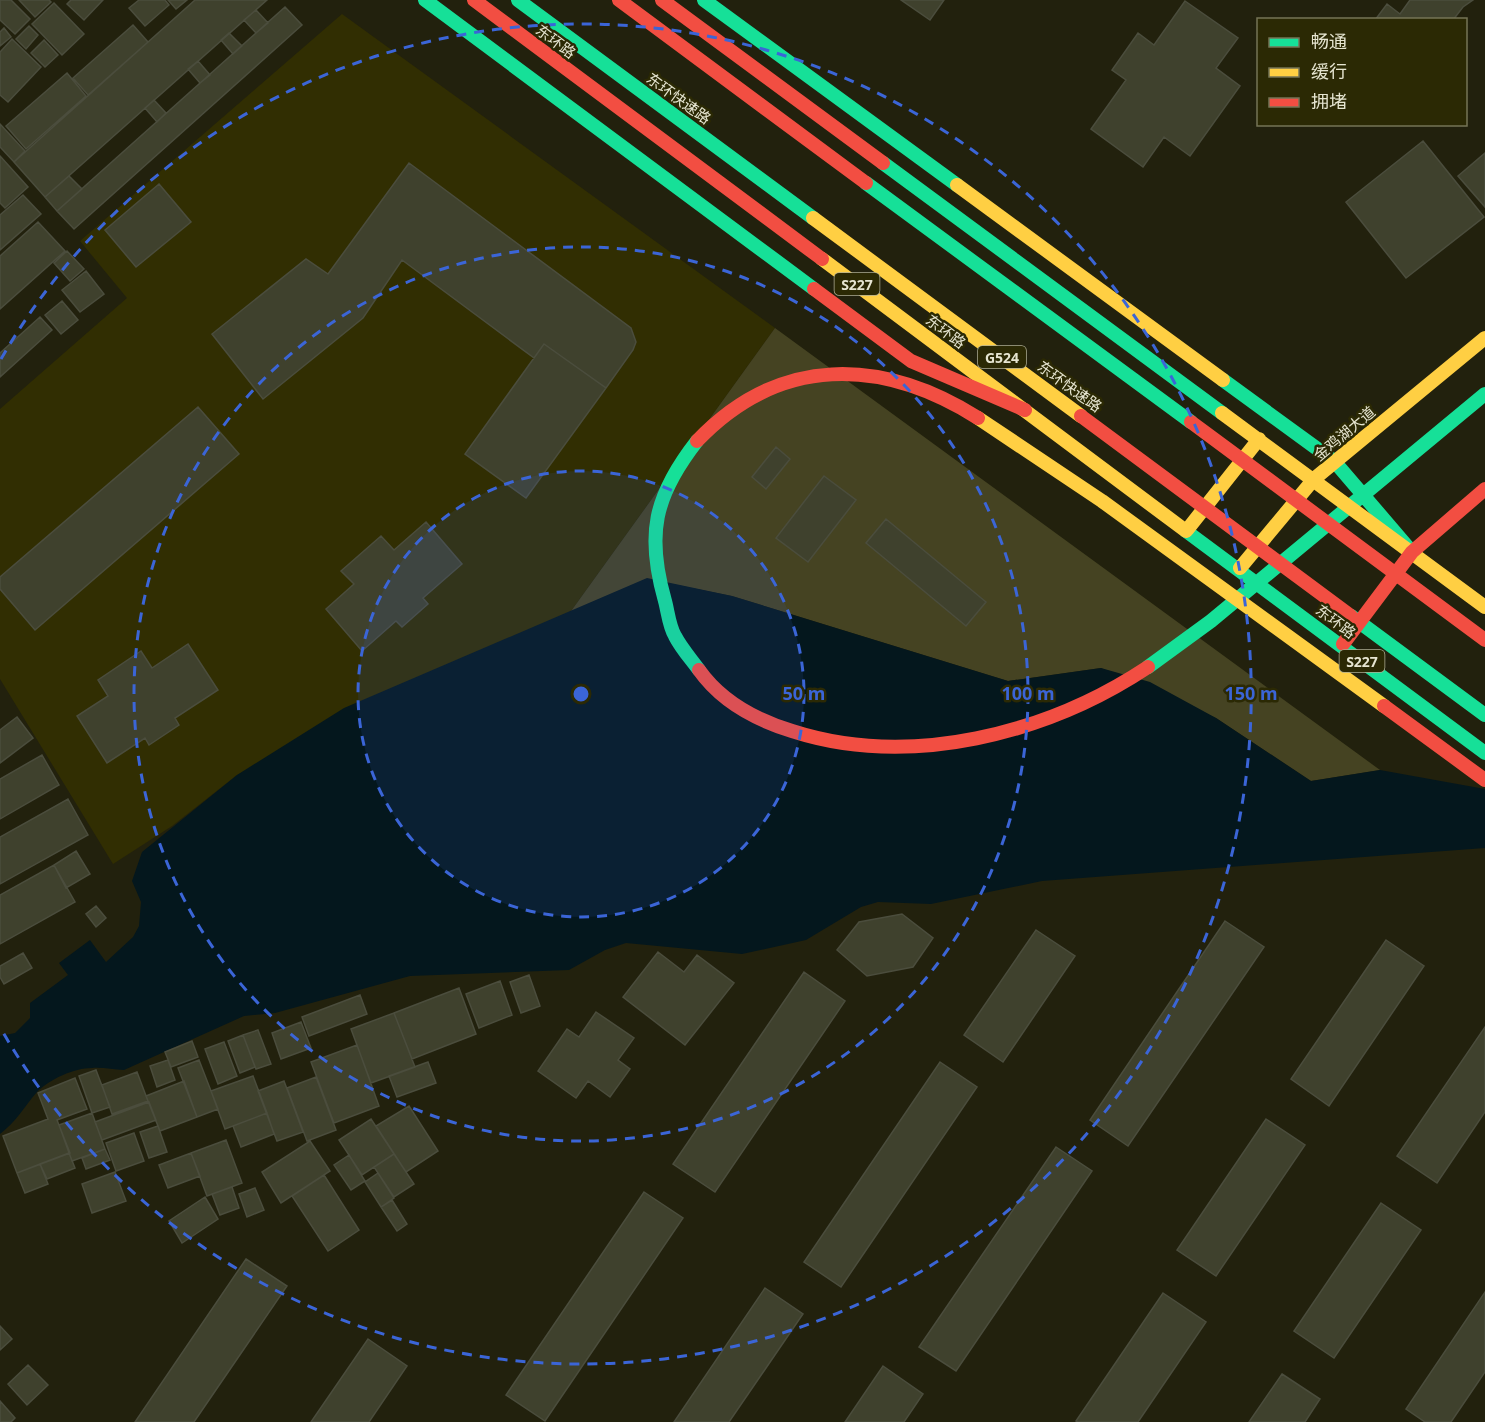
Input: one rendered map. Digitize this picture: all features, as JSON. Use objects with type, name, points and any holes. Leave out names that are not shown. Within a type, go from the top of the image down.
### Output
[{"type":"main road","points":[[425,0],[911,361],[1025,410]]},
{"type":"main road","name":"东环路","points":[[474,0],[1485,753]]},
{"type":"main road","name":"东环快速路","points":[[518,0],[1485,715]]},
{"type":"main road","points":[[619,0],[1485,640]]},
{"type":"main road","points":[[662,0],[1485,607]]},
{"type":"main road","points":[[704,0],[1334,461],[1412,552]]},
{"type":"main road","name":"金鸡湖大道","points":[[1239,569],[1314,479],[1485,338]]},
{"type":"main road","points":[[1485,394],[1246,592],[1237,600],[1201,630],[1143,672],[1084,704],[1034,724],[956,743],[900,749],[847,746],[791,732],[741,710],[708,685],[685,657],[675,638],[658,590],[654,548],[660,508],[673,476],[705,432],[744,401],[786,382],[826,374],[866,374],[913,384],[964,409],[1060,470],[1195,569],[1234,597],[1243,604],[1485,780]]},
{"type":"main road","points":[[1187,530],[1259,439]]},
{"type":"main road","points":[[1341,646],[1412,552],[1485,489]]},
{"type":"shaded area","points":[[342,14],[775,328],[569,614],[472,655],[237,775],[172,826],[113,864],[0,679],[0,409],[127,298],[80,241]]},
{"type":"shaded area","points":[[775,328],[1380,770],[1311,781],[1216,718],[1101,668],[1008,681],[732,596],[647,579],[569,614]]},
{"type":"shaded area","points":[[647,578],[732,596],[1008,681],[1101,668],[1150,682],[1216,718],[1311,781],[1380,770],[1485,789],[1485,848],[1042,881],[931,904],[878,902],[861,907],[806,940],[742,954],[626,943],[605,950],[569,970],[410,976],[275,1013],[244,1016],[124,1070],[85,1068],[70,1072],[42,1087],[0,1134],[0,1036],[15,1033],[30,1018],[30,1003],[68,975],[59,963],[90,940],[106,962],[133,937],[139,926],[141,902],[132,881],[142,852],[237,775],[344,708]]},
{"type":"building","points":[[0,0],[11,0],[30,19],[15,34],[0,20]]},
{"type":"building","points":[[19,0],[49,0],[51,2],[35,17]]},
{"type":"building","points":[[71,0],[103,0],[84,20],[67,4]]},
{"type":"building","points":[[139,0],[165,0],[169,5],[145,26],[129,8]]},
{"type":"building","points":[[168,0],[187,0],[176,9]]},
{"type":"building","points":[[195,0],[267,0],[45,197],[14,162]]},
{"type":"building","points":[[901,0],[944,0],[930,20]]},
{"type":"building","points":[[1410,0],[1473,0],[1463,7],[1455,18],[1376,18],[1387,4],[1400,14]]},
{"type":"building","points":[[1185,1],[1238,38],[1216,68],[1240,86],[1190,156],[1164,137],[1143,167],[1091,129],[1126,80],[1112,70],[1138,33],[1154,45]]},
{"type":"building","points":[[54,3],[84,34],[62,55],[32,24]]},
{"type":"building","points":[[285,7],[302,25],[74,229],[57,211]]},
{"type":"building","points":[[256,10],[268,23],[256,33],[244,20]]},
{"type":"building","points":[[133,25],[148,42],[88,95],[73,78]]},
{"type":"building","points":[[29,26],[38,35],[26,49],[16,39]]},
{"type":"building","points":[[4,28],[11,37],[0,46],[0,32]]},
{"type":"building","points":[[229,33],[242,46],[233,54],[221,40]]},
{"type":"building","points":[[12,39],[41,67],[8,102],[0,95],[0,52]]},
{"type":"building","points":[[44,40],[58,55],[45,67],[31,53]]},
{"type":"building","points":[[198,61],[210,75],[200,83],[188,69]]},
{"type":"building","points":[[67,73],[86,96],[26,149],[6,126]]},
{"type":"building","points":[[154,100],[166,113],[157,122],[145,108]]},
{"type":"building","points":[[0,124],[25,151],[14,162],[0,147]]},
{"type":"building","points":[[1423,141],[1484,217],[1406,278],[1346,202]]},
{"type":"building","points":[[1485,153],[1485,207],[1458,176]]},
{"type":"building","points":[[0,156],[28,187],[5,208],[0,203]]},
{"type":"building","points":[[409,163],[631,328],[636,342],[633,350],[606,388],[544,344],[534,358],[402,260],[363,318],[263,399],[212,334],[306,259],[328,274]]},
{"type":"building","points":[[69,176],[82,189],[57,211],[45,197]]},
{"type":"building","points":[[159,184],[191,222],[136,267],[105,230]]},
{"type":"building","points":[[23,195],[41,214],[0,250],[0,215]]},
{"type":"building","points":[[38,222],[65,251],[0,309],[0,256]]},
{"type":"building","points":[[67,251],[84,269],[70,281],[54,263]]},
{"type":"building","points":[[86,271],[104,294],[80,312],[62,290]]},
{"type":"building","points":[[62,301],[78,320],[61,334],[45,315]]},
{"type":"building","points":[[40,317],[52,330],[0,377],[0,353]]},
{"type":"building","points":[[544,344],[606,388],[526,498],[465,454]]},
{"type":"building","points":[[198,407],[239,454],[35,630],[0,589],[0,577]]},
{"type":"building","points":[[776,447],[790,459],[766,489],[752,477]]},
{"type":"building","points":[[824,476],[856,500],[808,562],[776,538]]},
{"type":"building","points":[[886,519],[986,602],[966,626],[866,543]]},
{"type":"building","points":[[426,522],[462,564],[423,598],[428,604],[402,627],[396,621],[362,651],[326,609],[354,584],[341,571],[381,536],[394,550]]},
{"type":"building","points":[[188,644],[218,690],[175,718],[179,725],[149,745],[145,738],[107,763],[77,716],[108,696],[98,680],[141,651],[152,668]]},
{"type":"building","points":[[17,717],[33,738],[0,763],[0,730]]},
{"type":"building","points":[[42,755],[59,785],[0,819],[0,779]]},
{"type":"building","points":[[68,799],[88,835],[0,884],[0,837]]},
{"type":"building","points":[[76,851],[90,874],[66,888],[54,865]]},
{"type":"building","points":[[54,865],[75,902],[0,944],[0,895]]},
{"type":"building","points":[[96,906],[106,918],[96,927],[86,914]]},
{"type":"building","points":[[902,914],[933,938],[913,967],[867,976],[837,950],[859,922]]},
{"type":"building","points":[[1225,921],[1264,947],[1128,1146],[1090,1120]]},
{"type":"building","points":[[1036,930],[1075,956],[1003,1062],[964,1035]]},
{"type":"building","points":[[1386,940],[1424,966],[1329,1106],[1291,1079]]},
{"type":"building","points":[[658,952],[684,972],[697,955],[734,983],[685,1045],[623,997]]},
{"type":"building","points":[[23,953],[32,968],[4,984],[0,977],[0,966]]},
{"type":"building","points":[[804,972],[845,1001],[715,1192],[673,1164]]},
{"type":"building","points":[[529,975],[540,1006],[521,1013],[510,982]]},
{"type":"building","points":[[500,981],[512,1015],[479,1028],[466,994]]},
{"type":"building","points":[[459,988],[476,1034],[412,1059],[394,1013]]},
{"type":"building","points":[[360,995],[367,1014],[309,1036],[302,1017]]},
{"type":"building","points":[[596,1012],[634,1038],[618,1060],[630,1069],[610,1097],[588,1081],[576,1098],[538,1071],[567,1029],[579,1037]]},
{"type":"building","points":[[394,1013],[415,1067],[371,1083],[351,1029]]},
{"type":"building","points":[[301,1022],[311,1048],[281,1059],[272,1033]]},
{"type":"building","points":[[1485,1027],[1485,1112],[1437,1183],[1397,1156]]},
{"type":"building","points":[[258,1030],[271,1064],[256,1069],[243,1035]]},
{"type":"building","points":[[243,1035],[255,1067],[240,1073],[228,1041]]},
{"type":"building","points":[[192,1041],[198,1057],[171,1067],[165,1052]]},
{"type":"building","points":[[224,1042],[237,1076],[218,1084],[205,1049]]},
{"type":"building","points":[[357,1045],[379,1106],[334,1123],[311,1062]]},
{"type":"building","points":[[168,1060],[175,1080],[157,1087],[150,1066]]},
{"type":"building","points":[[199,1060],[218,1109],[197,1117],[178,1068]]},
{"type":"building","points":[[428,1062],[436,1083],[397,1097],[389,1076]]},
{"type":"building","points":[[940,1062],[977,1087],[841,1287],[804,1262]]},
{"type":"building","points":[[96,1070],[110,1107],[92,1113],[79,1076]]},
{"type":"building","points":[[137,1072],[148,1101],[112,1114],[102,1085]]},
{"type":"building","points":[[253,1076],[267,1113],[225,1129],[211,1091]]},
{"type":"building","points":[[316,1077],[336,1130],[307,1141],[287,1088]]},
{"type":"building","points":[[75,1078],[87,1109],[57,1120],[70,1153],[17,1173],[3,1136],[48,1119],[38,1093]]},
{"type":"building","points":[[184,1081],[197,1117],[160,1131],[146,1096]]},
{"type":"building","points":[[284,1081],[303,1132],[277,1141],[258,1091]]},
{"type":"building","points":[[149,1102],[156,1120],[102,1140],[95,1122]]},
{"type":"building","points":[[409,1106],[438,1151],[406,1172],[376,1126]]},
{"type":"building","points":[[92,1113],[105,1149],[72,1161],[59,1125]]},
{"type":"building","points":[[267,1113],[274,1134],[241,1147],[233,1126]]},
{"type":"building","points":[[371,1119],[394,1154],[362,1175],[339,1140]]},
{"type":"building","points":[[1266,1119],[1305,1145],[1216,1276],[1177,1250]]},
{"type":"building","points":[[158,1126],[167,1152],[149,1158],[140,1132]]},
{"type":"building","points":[[134,1133],[144,1161],[116,1171],[106,1143]]},
{"type":"building","points":[[226,1140],[242,1183],[207,1196],[191,1153]]},
{"type":"building","points":[[310,1141],[330,1171],[281,1203],[262,1172]]},
{"type":"building","points":[[1056,1147],[1092,1171],[956,1371],[919,1347]]},
{"type":"building","points":[[105,1149],[110,1160],[86,1169],[82,1158]]},
{"type":"building","points":[[69,1153],[75,1168],[47,1179],[40,1164]]},
{"type":"building","points":[[191,1153],[200,1176],[168,1188],[159,1165]]},
{"type":"building","points":[[394,1154],[414,1184],[394,1197],[374,1167]]},
{"type":"building","points":[[349,1155],[365,1181],[351,1190],[334,1165]]},
{"type":"building","points":[[40,1164],[48,1184],[25,1193],[17,1173]]},
{"type":"building","points":[[115,1172],[126,1201],[92,1213],[82,1184]]},
{"type":"building","points":[[378,1173],[394,1198],[381,1207],[365,1182]]},
{"type":"building","points":[[324,1175],[359,1230],[328,1251],[292,1196]]},
{"type":"building","points":[[232,1187],[239,1208],[220,1215],[212,1194]]},
{"type":"building","points":[[255,1188],[264,1210],[247,1217],[239,1194]]},
{"type":"building","points":[[644,1192],[683,1218],[545,1421],[506,1395]]},
{"type":"building","points":[[205,1197],[218,1219],[182,1243],[169,1221]]},
{"type":"building","points":[[392,1200],[407,1224],[397,1231],[381,1207]]},
{"type":"building","points":[[1381,1203],[1421,1230],[1334,1358],[1294,1331]]},
{"type":"building","points":[[246,1259],[287,1286],[194,1422],[135,1422]]},
{"type":"building","points":[[765,1288],[803,1314],[729,1422],[674,1422]]},
{"type":"building","points":[[1485,1292],[1485,1372],[1451,1422],[1425,1422],[1406,1409]]},
{"type":"building","points":[[1163,1293],[1206,1322],[1138,1422],[1076,1421]]},
{"type":"building","points":[[0,1326],[12,1339],[0,1350]]},
{"type":"building","points":[[368,1339],[407,1366],[369,1422],[311,1422]]},
{"type":"building","points":[[28,1365],[48,1385],[27,1405],[8,1384]]},
{"type":"building","points":[[883,1366],[923,1394],[904,1422],[845,1422]]},
{"type":"building","points":[[1282,1374],[1320,1399],[1305,1422],[1249,1422]]},
{"type":"building","points":[[0,1401],[15,1418],[11,1422],[0,1422]]},
{"type":"traffic: fast","points":[[425,0],[814,289]]},
{"type":"traffic: fast","points":[[518,0],[813,218]]},
{"type":"traffic: fast","points":[[704,0],[957,185]]},
{"type":"traffic: fast","points":[[883,163],[1222,413]]},
{"type":"traffic: fast","points":[[866,183],[1191,422]]},
{"type":"traffic: fast","points":[[1223,380],[1334,461],[1412,552]]},
{"type":"traffic: fast","points":[[1148,667],[1211,621],[1485,394]]},
{"type":"traffic: fast","points":[[697,441],[671,480],[663,498],[655,536],[659,577],[671,628],[680,645],[699,670]]},
{"type":"traffic: fast","points":[[1186,531],[1485,753]]},
{"type":"traffic: fast","points":[[1351,616],[1485,715]]},
{"type":"traffic: slow","points":[[957,185],[1223,380]]},
{"type":"traffic: slow","points":[[813,218],[1081,416]]},
{"type":"traffic: slow","points":[[822,259],[1186,531]]},
{"type":"traffic: slow","points":[[1240,568],[1314,479],[1485,338]]},
{"type":"traffic: slow","points":[[1222,413],[1485,607]]},
{"type":"traffic: slow","points":[[978,418],[1102,501],[1384,706]]},
{"type":"traffic: slow","points":[[1187,530],[1259,439]]},
{"type":"traffic: jam","points":[[474,0],[822,259]]},
{"type":"traffic: jam","points":[[619,0],[866,183]]},
{"type":"traffic: jam","points":[[662,0],[883,163]]},
{"type":"traffic: jam","points":[[814,289],[911,361],[1025,410]]},
{"type":"traffic: jam","points":[[697,441],[729,413],[762,393],[796,380],[832,374],[868,376],[905,384],[941,398],[978,418]]},
{"type":"traffic: jam","points":[[1081,416],[1351,616]]},
{"type":"traffic: jam","points":[[1191,422],[1485,640]]},
{"type":"traffic: jam","points":[[1343,644],[1412,552],[1485,489]]},
{"type":"traffic: jam","points":[[699,670],[729,700],[765,721],[792,731],[837,742],[883,746],[930,745],[976,738],[1022,727],[1066,711],[1109,691],[1148,667]]},
{"type":"traffic: jam","points":[[1384,706],[1485,780]]}]
